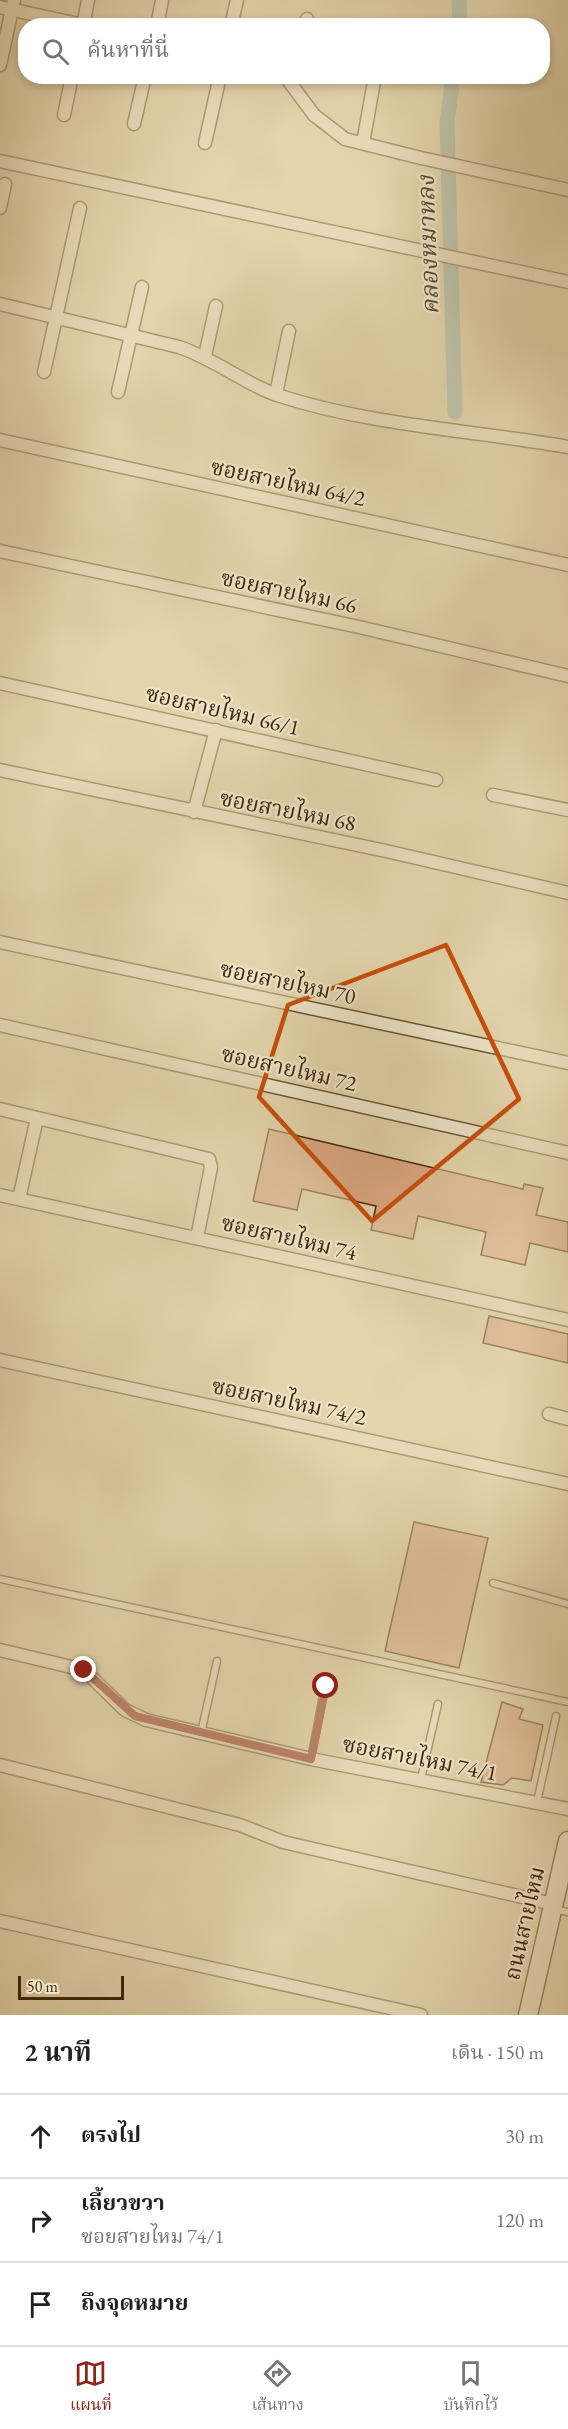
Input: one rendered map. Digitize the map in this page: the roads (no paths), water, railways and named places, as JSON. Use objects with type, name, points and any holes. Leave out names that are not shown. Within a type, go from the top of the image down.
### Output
[{"type":"main road","name":"ถนนสายไหม","points":[[528,2015],[558,1908],[568,1841]]},
{"type":"street","points":[[85,18],[88,0]]},
{"type":"street","points":[[159,18],[162,0]]},
{"type":"street","points":[[233,18],[237,0]]},
{"type":"street","points":[[0,65],[9,5],[58,18]]},
{"type":"street","points":[[64,116],[70,84]]},
{"type":"street","points":[[134,124],[143,84]]},
{"type":"street","points":[[205,142],[218,84]]},
{"type":"street","points":[[293,84],[314,115],[345,139],[568,190]]},
{"type":"street","points":[[363,143],[374,84]]},
{"type":"street","points":[[0,161],[465,258],[568,282]]},
{"type":"street","points":[[0,208],[5,184]]},
{"type":"street","points":[[44,372],[80,207]]},
{"type":"street","points":[[118,392],[133,335],[142,287]]},
{"type":"street","points":[[0,304],[133,335],[205,356],[276,394],[393,424],[568,447]]},
{"type":"street","points":[[205,356],[216,306]]},
{"type":"street","points":[[276,394],[289,331]]},
{"type":"street","name":"ซอยสายไหม 64/2","points":[[0,440],[568,565]]},
{"type":"street","name":"ซอยสายไหม 66","points":[[0,551],[359,627],[568,676]]},
{"type":"street","name":"ซอยสายไหม 66/1","points":[[0,683],[436,780]]},
{"type":"street","points":[[194,812],[216,730]]},
{"type":"street","name":"ซอยสายไหม 68","points":[[0,770],[386,851],[568,893]]},
{"type":"street","points":[[493,795],[568,810]]},
{"type":"street","name":"ซอยสายไหม 70","points":[[0,942],[568,1063]]},
{"type":"street","name":"ซอยสายไหม 72","points":[[0,1025],[568,1153]]},
{"type":"street","points":[[0,1109],[209,1159],[211,1167],[197,1238]]},
{"type":"street","points":[[19,1199],[37,1118]]},
{"type":"street","name":"ซอยสายไหม 74","points":[[0,1195],[568,1320]]},
{"type":"street","name":"ซอยสายไหม 74/2","points":[[0,1360],[568,1484]]},
{"type":"street","points":[[549,1414],[568,1419]]},
{"type":"street","name":"ซอยสายไหม 74/1","points":[[0,1650],[74,1666],[93,1676],[135,1716],[311,1759],[568,1809]]},
{"type":"street","points":[[0,1765],[240,1825],[283,1842],[558,1908]]},
{"type":"street","points":[[0,1921],[421,2015]]},
{"type":"lane","points":[[0,1579],[568,1702]]},
{"type":"lane","points":[[493,1583],[568,1604]]},
{"type":"lane","points":[[201,1733],[217,1661]]},
{"type":"lane","points":[[311,1759],[326,1686]]},
{"type":"lane","points":[[421,1779],[438,1704]]},
{"type":"lane","points":[[537,1802],[556,1716]]},
{"type":"waterway","name":"คลองหมาหลง","points":[[459,0],[460,18]]},
{"type":"waterway","name":"คลองหมาหลง","points":[[452,84],[447,123],[455,412]]}]
